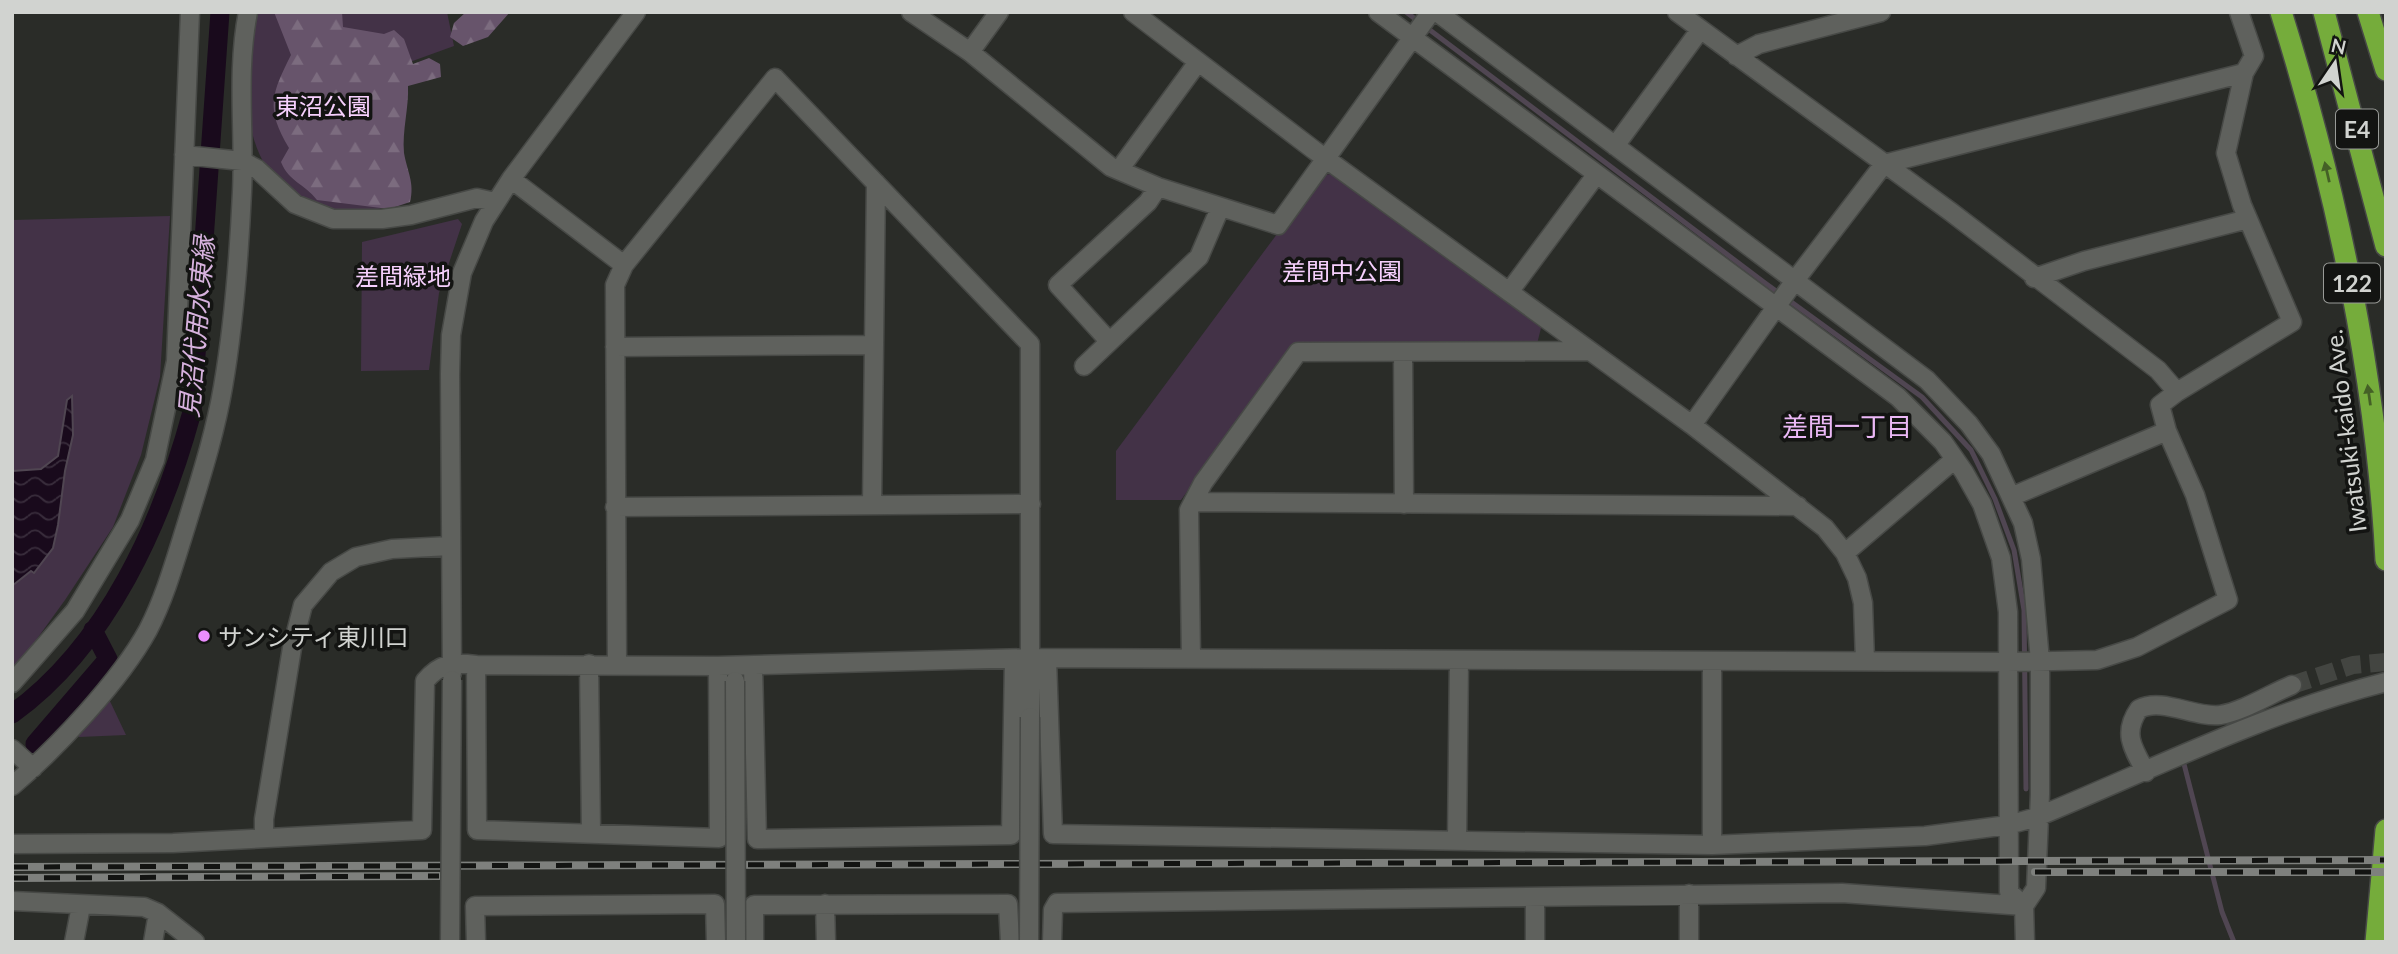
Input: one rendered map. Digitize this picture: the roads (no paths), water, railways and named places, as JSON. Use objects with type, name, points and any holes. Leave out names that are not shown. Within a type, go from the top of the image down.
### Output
[{"type":"highway","name":"Iwatsuki-kaido Ave.","points":[[2281,12],[2325,161],[2356,304],[2381,479],[2386,560]]},
{"type":"highway","name":"E4","points":[[2324,12],[2386,246]]},
{"type":"highway","points":[[2368,12],[2386,70]]},
{"type":"highway","points":[[2376,942],[2386,830]]},
{"type":"street","points":[[12,683],[75,611],[130,520],[155,460],[176,361],[189,155],[190,12]]},
{"type":"street","points":[[12,786],[33,768],[113,679],[146,632],[166,589],[203,470],[223,390],[230,332],[233,159],[248,12]]},
{"type":"street","points":[[450,942],[451,335],[462,273],[495,202],[636,12]]},
{"type":"street","points":[[911,12],[970,52],[1119,170],[1158,187],[1278,225],[1431,12]]},
{"type":"street","points":[[970,52],[999,12]]},
{"type":"street","points":[[1133,12],[1326,159],[1692,425],[1825,528],[1845,553],[1863,603],[1865,661]]},
{"type":"street","points":[[1378,12],[1898,397],[1943,442],[1982,504],[2001,558],[2008,612],[2009,892],[2024,906]]},
{"type":"street","points":[[1437,12],[1927,380],[1991,454],[2023,523],[2031,559],[2040,661],[2036,888],[2024,906],[2025,942]]},
{"type":"street","points":[[1677,12],[2158,370],[2177,392]]},
{"type":"street","points":[[1736,56],[1759,44],[1881,12]]},
{"type":"street","points":[[12,844],[91,845],[422,830],[425,681],[433,671],[452,671],[475,666],[617,664],[735,670],[1030,659],[2007,662],[2097,660],[2127,651],[2228,600],[2194,495],[2167,431],[2161,405],[2177,392],[2292,322],[2248,219],[2226,153],[2244,73],[2254,55],[2239,12]]},
{"type":"street","points":[[1615,146],[1700,30]]},
{"type":"street","points":[[1119,170],[1198,62]]},
{"type":"street","points":[[1692,425],[1796,279],[1884,164],[2244,73]]},
{"type":"street","points":[[617,664],[615,285],[624,265],[775,78],[1030,344],[1029,942]]},
{"type":"street","points":[[189,155],[233,159],[257,169],[295,204],[333,219],[391,218],[477,198],[495,202]]},
{"type":"street","points":[[1509,292],[1597,174]]},
{"type":"street","points":[[511,179],[624,265]]},
{"type":"street","points":[[872,505],[876,183]]},
{"type":"street","points":[[1108,341],[1058,285],[1148,202],[1158,187]]},
{"type":"street","points":[[1084,366],[1199,257],[1220,208]]},
{"type":"street","points":[[2034,278],[2084,261],[2248,219]]},
{"type":"street","points":[[615,347],[874,345]]},
{"type":"street","points":[[1191,659],[1189,510],[1298,352],[1589,351]]},
{"type":"street","points":[[1404,352],[1404,504]]},
{"type":"street","points":[[2012,496],[2167,431]]},
{"type":"street","points":[[1845,553],[1955,459]]},
{"type":"street","points":[[1193,502],[1798,506]]},
{"type":"street","points":[[615,507],[1031,504]]},
{"type":"street","points":[[264,837],[264,819],[292,648],[303,605],[331,572],[356,557],[392,549],[450,546]]},
{"type":"street","points":[[735,670],[757,839],[1011,835],[1030,659]]},
{"type":"street","points":[[1030,659],[1053,834],[1457,841],[1712,845],[1925,836],[2008,825],[2037,817],[2270,718],[2331,696],[2386,682]]},
{"type":"street","points":[[1457,841],[1459,660]]},
{"type":"street","points":[[1712,661],[1712,845]]},
{"type":"street","points":[[589,664],[591,832]]},
{"type":"street","points":[[475,666],[477,830],[719,838],[735,670]]},
{"type":"street","points":[[735,670],[736,942]]},
{"type":"street","points":[[2146,772],[2129,738],[2133,717],[2139,709],[2157,706],[2204,716],[2223,714],[2292,685]]},
{"type":"street","points":[[12,750],[33,768]]},
{"type":"street","points":[[1052,942],[1053,910],[1057,903],[1842,893],[2024,906]]},
{"type":"street","points":[[1689,894],[1689,942]]},
{"type":"street","points":[[1535,898],[1535,942]]},
{"type":"street","points":[[12,901],[144,907],[158,913],[195,942]]},
{"type":"street","points":[[476,942],[475,906],[715,904],[716,942]]},
{"type":"street","points":[[754,942],[754,905],[825,904],[1008,904],[1010,942]]},
{"type":"street","points":[[825,904],[825,942]]},
{"type":"street","points":[[74,942],[81,906]]},
{"type":"street","points":[[153,942],[158,913]]},
{"type":"water","points":[[72,396],[73,435],[53,548],[34,573],[31,571],[12,586],[12,471],[41,469],[58,456],[67,400]]},
{"type":"waterway","name":"見沼代用水東縁","points":[[12,714],[46,686],[76,653],[103,617],[147,538],[180,454],[192,412],[220,12]]},
{"type":"waterway","points":[[1406,12],[1765,283],[1922,397],[1971,450],[1995,499],[2014,550],[2024,610],[2026,789]]},
{"type":"waterway","points":[[35,744],[108,659],[93,630]]},
{"type":"waterway","points":[[2184,764],[2222,912],[2234,942]]},
{"type":"tunnel","points":[[2292,685],[2353,665],[2386,662]]},
{"type":"railway","points":[[12,867],[2386,860]]},
{"type":"railway","points":[[2035,872],[2386,872]]},
{"type":"railway","points":[[12,878],[439,876]]},
{"type":"place","name":"サンシティ東川口","points":[[204,636]]},
{"type":"district","name":"差間一丁目","points":[[1847,426]]},
{"type":"park label","name":"東沼公園","points":[[323,105]]},
{"type":"park label","name":"差間中公園","points":[[1342,270]]},
{"type":"park label","name":"差間緑地","points":[[403,275]]}]
